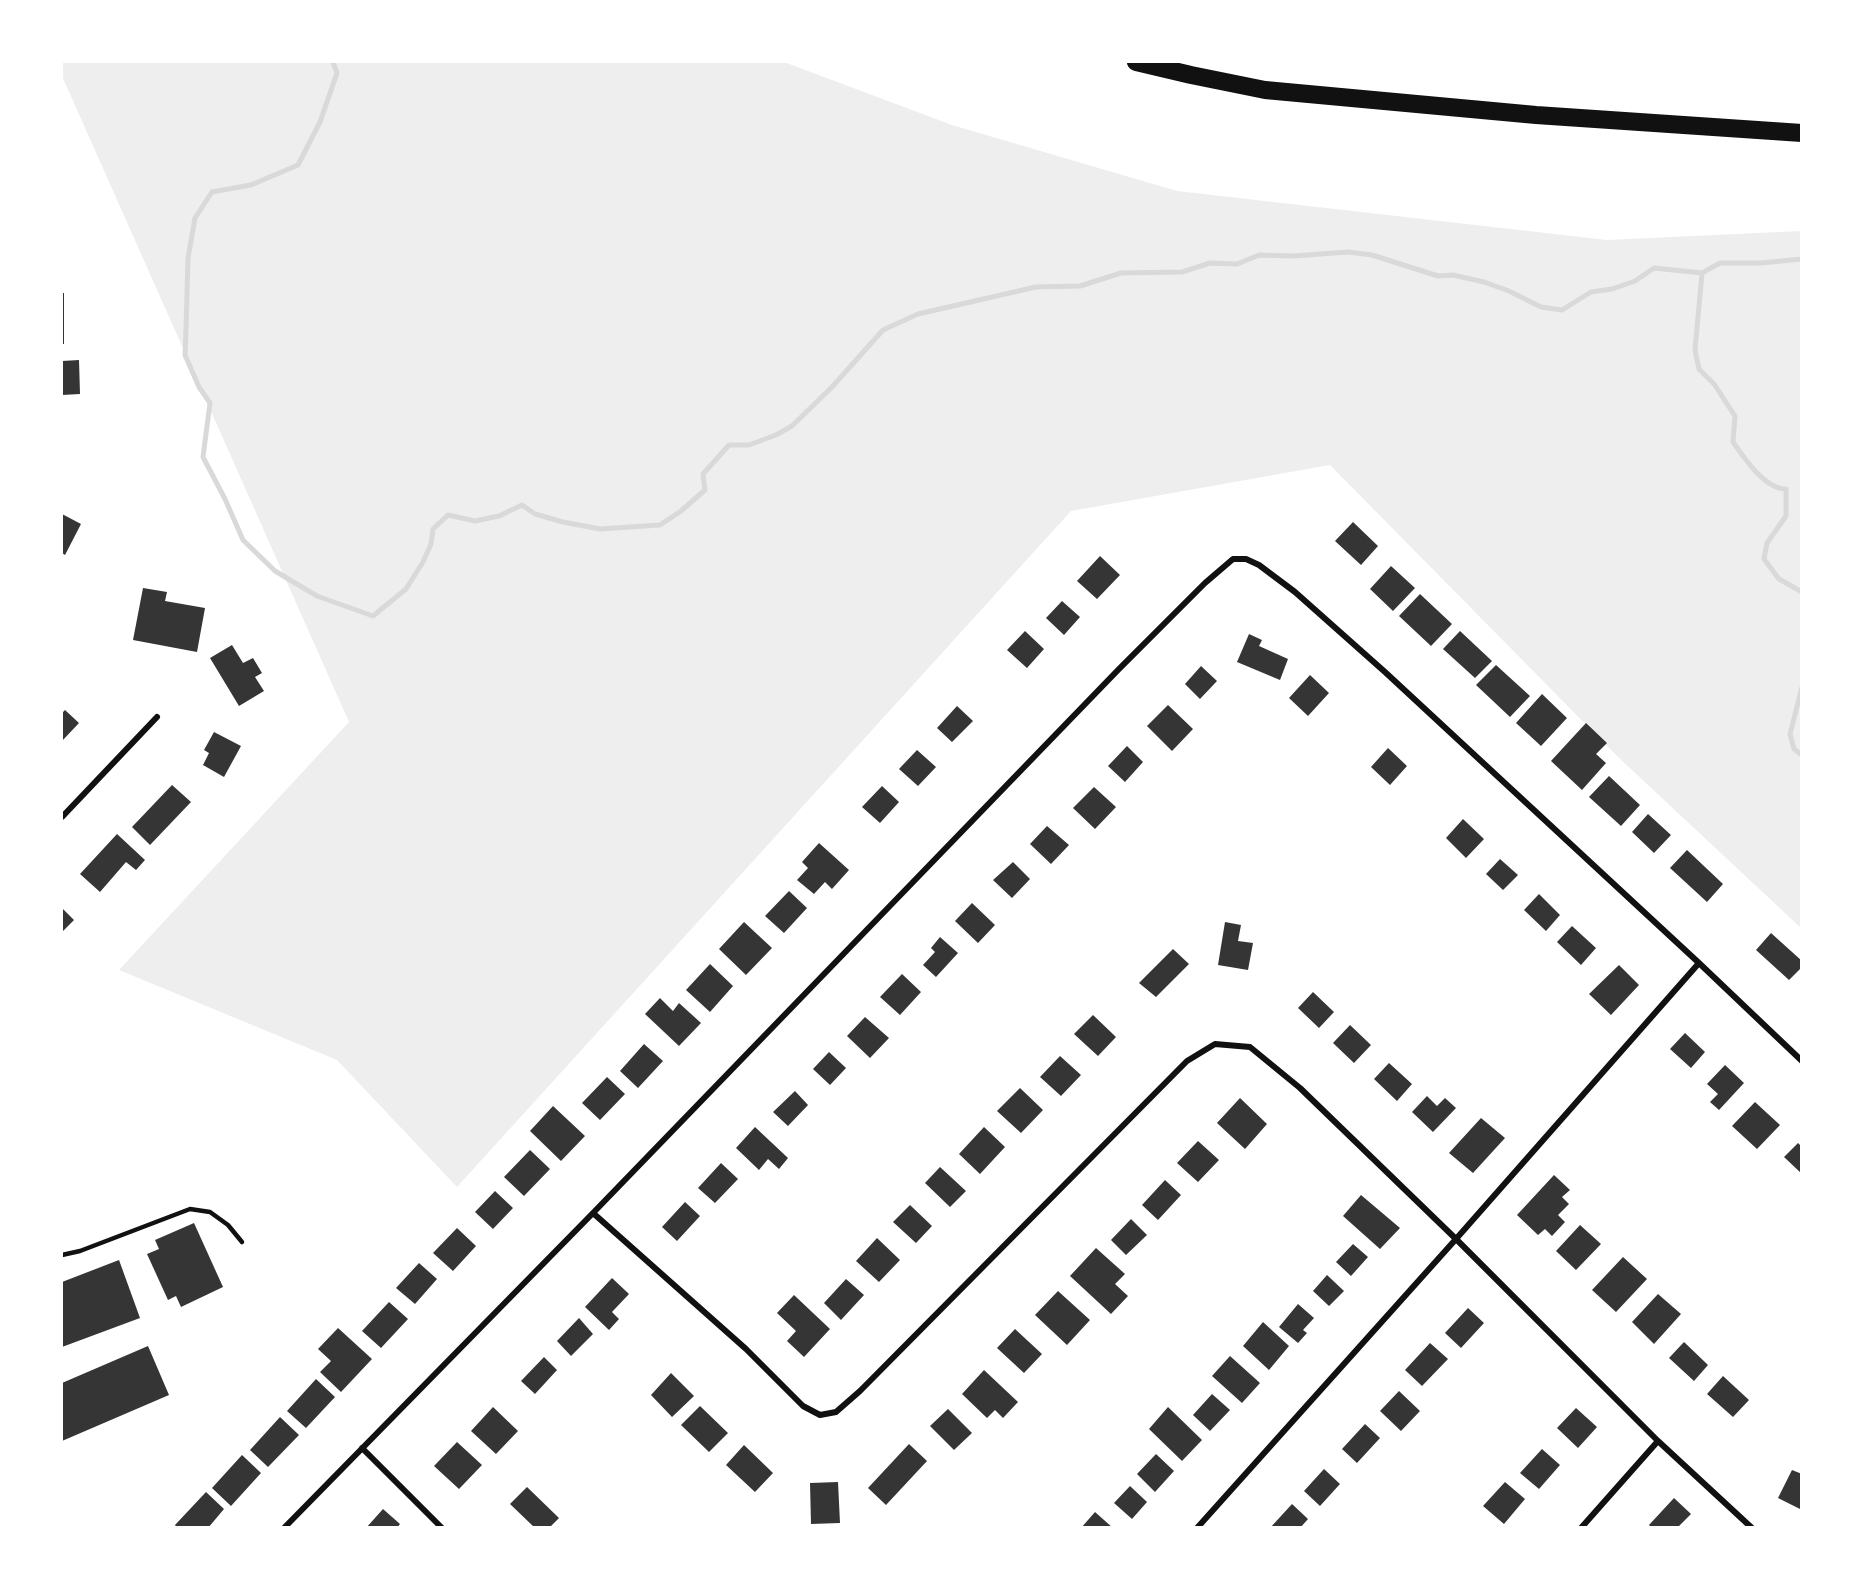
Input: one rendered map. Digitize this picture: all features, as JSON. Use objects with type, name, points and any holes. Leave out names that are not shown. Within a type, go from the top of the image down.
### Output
[{"type":"highway","points":[[1136,62],[1265,90],[1536,115],[1802,133]]},
{"type":"street","points":[[284,1527],[593,1213],[1118,670],[1205,583],[1233,559],[1246,559],[1259,565],[1295,592],[1385,672],[1802,1061]]},
{"type":"street","points":[[62,817],[157,717]]},
{"type":"street","points":[[1197,1527],[1456,1239],[1699,963]]},
{"type":"street","points":[[593,1213],[746,1349],[803,1406],[820,1415],[836,1412],[860,1391],[1187,1061],[1215,1044],[1250,1047],[1300,1088],[1456,1239],[1658,1441],[1752,1527]]},
{"type":"street","points":[[1581,1527],[1658,1441]]},
{"type":"street","points":[[362,1448],[442,1527]]},
{"type":"lane","points":[[62,1255],[80,1251],[190,1209],[210,1212],[228,1225],[242,1242]]},
{"type":"shaded area","points":[[62,62],[784,62],[952,125],[1177,191],[1607,240],[1801,231],[1801,928],[1617,756],[1330,465],[1071,511],[457,1187],[337,1060],[119,970],[349,722],[62,76]]},
{"type":"building","points":[[62,293],[64,293],[64,344],[62,344]]},
{"type":"building","points":[[79,360],[80,394],[62,395],[62,361]]},
{"type":"building","points":[[62,514],[81,524],[65,555],[62,553]]},
{"type":"building","points":[[1353,522],[1378,546],[1361,565],[1335,541]]},
{"type":"building","points":[[1100,556],[1120,575],[1097,599],[1077,581]]},
{"type":"building","points":[[1391,566],[1415,588],[1393,611],[1370,589]]},
{"type":"building","points":[[143,588],[167,592],[165,601],[205,608],[197,652],[133,640]]},
{"type":"building","points":[[1420,594],[1452,624],[1431,646],[1399,616]]},
{"type":"building","points":[[1062,601],[1080,617],[1064,635],[1046,618]]},
{"type":"building","points":[[1025,631],[1044,649],[1027,668],[1007,650]]},
{"type":"building","points":[[1460,631],[1492,661],[1475,678],[1443,649]]},
{"type":"building","points":[[1249,634],[1262,640],[1259,646],[1288,659],[1280,680],[1237,662]]},
{"type":"building","points":[[232,645],[243,663],[253,658],[262,673],[255,677],[264,691],[239,706],[210,658]]},
{"type":"building","points":[[1496,665],[1530,696],[1510,717],[1476,685]]},
{"type":"building","points":[[1201,666],[1217,681],[1200,699],[1185,684]]},
{"type":"building","points":[[1310,675],[1329,693],[1308,716],[1289,698]]},
{"type":"building","points":[[1542,694],[1567,718],[1541,746],[1516,723]]},
{"type":"building","points":[[1168,705],[1193,729],[1172,751],[1147,726]]},
{"type":"building","points":[[957,706],[973,721],[952,742],[937,728]]},
{"type":"building","points":[[65,710],[79,723],[62,741],[62,713]]},
{"type":"building","points":[[1586,723],[1607,743],[1596,754],[1606,763],[1582,790],[1551,761]]},
{"type":"building","points":[[214,732],[241,746],[224,777],[203,765],[209,753],[204,750]]},
{"type":"building","points":[[1127,746],[1143,762],[1125,782],[1108,766]]},
{"type":"building","points":[[1388,748],[1407,766],[1390,785],[1371,767]]},
{"type":"building","points":[[917,750],[936,767],[918,786],[899,769]]},
{"type":"building","points":[[1609,776],[1640,805],[1621,826],[1589,797]]},
{"type":"building","points":[[172,785],[191,802],[150,845],[132,827]]},
{"type":"building","points":[[882,786],[899,802],[880,823],[862,807]]},
{"type":"building","points":[[1094,787],[1116,807],[1095,829],[1073,808]]},
{"type":"building","points":[[1648,814],[1671,835],[1654,853],[1632,832]]},
{"type":"building","points":[[1463,819],[1484,839],[1466,858],[1446,838]]},
{"type":"building","points":[[1047,826],[1069,845],[1051,864],[1030,844]]},
{"type":"building","points":[[117,834],[145,860],[136,870],[126,862],[100,892],[80,874]]},
{"type":"building","points":[[819,843],[849,870],[832,889],[825,882],[814,894],[797,880],[808,868],[802,862]]},
{"type":"building","points":[[1687,850],[1723,884],[1707,902],[1670,868]]},
{"type":"building","points":[[1500,859],[1518,875],[1503,890],[1486,874]]},
{"type":"building","points":[[1013,862],[1030,879],[1012,898],[993,880]]},
{"type":"building","points":[[789,891],[807,908],[784,933],[765,916]]},
{"type":"building","points":[[1539,894],[1560,915],[1546,931],[1524,910]]},
{"type":"building","points":[[972,903],[995,925],[978,943],[955,921]]},
{"type":"building","points":[[62,908],[74,920],[62,932]]},
{"type":"building","points":[[744,922],[772,948],[746,975],[719,949]]},
{"type":"building","points":[[1225,922],[1241,925],[1238,941],[1253,943],[1248,970],[1218,965]]},
{"type":"building","points":[[1572,926],[1596,948],[1581,965],[1557,942]]},
{"type":"building","points":[[1771,933],[1802,961],[1802,967],[1789,980],[1756,950]]},
{"type":"building","points":[[940,937],[958,953],[936,977],[923,965],[935,952],[931,948]]},
{"type":"building","points":[[1173,949],[1189,964],[1156,997],[1139,983]]},
{"type":"building","points":[[710,964],[733,986],[710,1012],[686,990]]},
{"type":"building","points":[[1619,965],[1639,985],[1611,1015],[1589,994]]},
{"type":"building","points":[[902,974],[921,992],[900,1015],[880,997]]},
{"type":"building","points":[[1313,992],[1334,1012],[1319,1028],[1298,1008]]},
{"type":"building","points":[[660,998],[673,1011],[679,1003],[701,1023],[679,1046],[645,1014]]},
{"type":"building","points":[[1093,1015],[1116,1037],[1098,1056],[1074,1034]]},
{"type":"building","points":[[865,1017],[889,1038],[870,1058],[847,1036]]},
{"type":"building","points":[[1350,1025],[1371,1045],[1354,1063],[1333,1043]]},
{"type":"building","points":[[1685,1033],[1705,1052],[1691,1068],[1670,1049]]},
{"type":"building","points":[[644,1044],[663,1061],[638,1088],[620,1071]]},
{"type":"building","points":[[829,1052],[846,1068],[830,1085],[813,1069]]},
{"type":"building","points":[[1060,1056],[1081,1075],[1061,1096],[1040,1077]]},
{"type":"building","points":[[1389,1063],[1412,1084],[1397,1101],[1374,1079]]},
{"type":"building","points":[[1725,1065],[1744,1083],[1719,1110],[1710,1102],[1718,1094],[1707,1084]]},
{"type":"building","points":[[607,1077],[625,1094],[600,1120],[582,1103]]},
{"type":"building","points":[[1020,1088],[1043,1110],[1021,1133],[997,1111]]},
{"type":"building","points":[[795,1091],[808,1105],[788,1126],[773,1112]]},
{"type":"building","points":[[1427,1096],[1437,1106],[1445,1098],[1456,1108],[1433,1132],[1412,1112]]},
{"type":"building","points":[[1240,1098],[1267,1124],[1245,1149],[1217,1123]]},
{"type":"building","points":[[1755,1102],[1780,1125],[1757,1149],[1732,1126]]},
{"type":"building","points":[[553,1106],[585,1136],[561,1161],[530,1131]]},
{"type":"building","points":[[1481,1118],[1505,1138],[1473,1173],[1449,1153]]},
{"type":"building","points":[[755,1127],[788,1158],[779,1169],[768,1159],[759,1170],[736,1148]]},
{"type":"building","points":[[984,1127],[1005,1147],[980,1174],[959,1154]]},
{"type":"building","points":[[1198,1141],[1219,1160],[1198,1182],[1177,1163]]},
{"type":"building","points":[[1798,1143],[1802,1147],[1802,1174],[1784,1157]]},
{"type":"building","points":[[530,1150],[550,1169],[524,1196],[504,1177]]},
{"type":"building","points":[[721,1163],[738,1179],[715,1203],[698,1188]]},
{"type":"building","points":[[940,1167],[966,1191],[950,1207],[925,1183]]},
{"type":"building","points":[[1554,1175],[1570,1190],[1562,1197],[1569,1204],[1558,1215],[1565,1222],[1552,1236],[1545,1229],[1538,1235],[1517,1215]]},
{"type":"building","points":[[1165,1180],[1181,1195],[1158,1220],[1142,1205]]},
{"type":"building","points":[[495,1191],[513,1208],[493,1229],[475,1212]]},
{"type":"building","points":[[1361,1195],[1400,1228],[1380,1249],[1343,1216]]},
{"type":"building","points":[[685,1202],[700,1216],[677,1241],[662,1227]]},
{"type":"building","points":[[910,1205],[932,1226],[916,1243],[893,1222]]},
{"type":"building","points":[[1131,1219],[1147,1235],[1126,1255],[1111,1240]]},
{"type":"building","points":[[194,1223],[223,1287],[181,1307],[176,1296],[168,1300],[147,1254],[159,1249],[155,1240]]},
{"type":"building","points":[[1580,1225],[1601,1244],[1576,1270],[1556,1251]]},
{"type":"building","points":[[457,1228],[476,1246],[453,1271],[433,1253]]},
{"type":"building","points":[[877,1238],[900,1260],[879,1282],[856,1261]]},
{"type":"building","points":[[1353,1244],[1368,1257],[1351,1276],[1336,1262]]},
{"type":"building","points":[[1096,1248],[1125,1274],[1115,1284],[1128,1296],[1111,1314],[1070,1276]]},
{"type":"building","points":[[1623,1257],[1647,1279],[1616,1312],[1592,1290]]},
{"type":"building","points":[[119,1260],[140,1318],[62,1347],[62,1282]]},
{"type":"building","points":[[419,1263],[437,1279],[415,1304],[396,1288]]},
{"type":"building","points":[[1327,1275],[1344,1291],[1329,1306],[1313,1291]]},
{"type":"building","points":[[612,1278],[629,1294],[612,1312],[619,1319],[609,1330],[585,1307]]},
{"type":"building","points":[[846,1279],[864,1295],[841,1320],[824,1303]]},
{"type":"building","points":[[1058,1291],[1090,1320],[1067,1345],[1035,1315]]},
{"type":"building","points":[[1658,1294],[1681,1314],[1654,1344],[1632,1322]]},
{"type":"building","points":[[794,1295],[830,1329],[804,1357],[787,1341],[796,1331],[777,1313]]},
{"type":"building","points":[[389,1302],[408,1319],[381,1348],[362,1331]]},
{"type":"building","points":[[1298,1304],[1314,1318],[1303,1330],[1307,1333],[1298,1343],[1279,1327]]},
{"type":"building","points":[[1468,1308],[1484,1323],[1461,1348],[1445,1333]]},
{"type":"building","points":[[579,1318],[593,1334],[571,1356],[557,1341]]},
{"type":"building","points":[[1263,1322],[1289,1346],[1269,1370],[1243,1346]]},
{"type":"building","points":[[338,1328],[372,1359],[341,1392],[320,1372],[331,1361],[318,1349]]},
{"type":"building","points":[[1015,1329],[1042,1354],[1024,1373],[997,1348]]},
{"type":"building","points":[[1684,1342],[1708,1365],[1694,1381],[1669,1358]]},
{"type":"building","points":[[1430,1343],[1448,1359],[1422,1386],[1405,1370]]},
{"type":"building","points":[[148,1346],[169,1395],[62,1441],[62,1383]]},
{"type":"building","points":[[1230,1356],[1260,1383],[1242,1403],[1212,1376]]},
{"type":"building","points":[[544,1357],[557,1370],[535,1394],[521,1381]]},
{"type":"building","points":[[984,1370],[1018,1402],[1003,1418],[995,1410],[987,1418],[962,1394]]},
{"type":"building","points":[[671,1373],[694,1396],[672,1417],[651,1395]]},
{"type":"building","points":[[1723,1376],[1749,1400],[1733,1417],[1707,1394]]},
{"type":"building","points":[[316,1379],[335,1397],[306,1428],[287,1411]]},
{"type":"building","points":[[1399,1391],[1420,1411],[1401,1431],[1380,1411]]},
{"type":"building","points":[[1212,1394],[1230,1410],[1210,1431],[1193,1415]]},
{"type":"building","points":[[700,1406],[728,1433],[709,1452],[681,1425]]},
{"type":"building","points":[[493,1407],[518,1431],[496,1454],[471,1431]]},
{"type":"building","points":[[1168,1407],[1202,1440],[1182,1461],[1149,1429]]},
{"type":"building","points":[[1576,1408],[1597,1427],[1578,1448],[1557,1428]]},
{"type":"building","points":[[948,1409],[972,1433],[954,1450],[930,1426]]},
{"type":"building","points":[[280,1417],[299,1435],[268,1467],[250,1450]]},
{"type":"building","points":[[1365,1424],[1380,1438],[1357,1463],[1342,1449]]},
{"type":"building","points":[[457,1442],[482,1465],[459,1489],[434,1466]]},
{"type":"building","points":[[909,1444],[927,1461],[886,1505],[868,1488]]},
{"type":"building","points":[[744,1445],[773,1473],[755,1492],[726,1465]]},
{"type":"building","points":[[1542,1449],[1560,1465],[1539,1489],[1520,1473]]},
{"type":"building","points":[[1156,1454],[1174,1471],[1155,1492],[1137,1474]]},
{"type":"building","points":[[242,1455],[261,1473],[231,1506],[212,1488]]},
{"type":"building","points":[[1324,1469],[1340,1484],[1320,1506],[1304,1491]]},
{"type":"building","points":[[1792,1470],[1802,1474],[1802,1510],[1778,1498]]},
{"type":"building","points":[[838,1482],[840,1523],[811,1524],[810,1483]]},
{"type":"building","points":[[1505,1482],[1525,1499],[1504,1524],[1483,1506]]},
{"type":"building","points":[[1130,1486],[1147,1502],[1132,1519],[1114,1503]]},
{"type":"building","points":[[527,1487],[559,1518],[549,1528],[535,1528],[510,1504]]},
{"type":"building","points":[[206,1492],[224,1509],[208,1528],[177,1528],[175,1525]]},
{"type":"building","points":[[1674,1498],[1691,1514],[1677,1528],[1652,1528],[1649,1525]]},
{"type":"building","points":[[1292,1504],[1308,1519],[1300,1528],[1270,1528]]},
{"type":"building","points":[[383,1509],[400,1524],[397,1528],[366,1528]]},
{"type":"building","points":[[1095,1512],[1113,1528],[1081,1528]]},
{"type":"waterway","points":[[333,62],[337,73],[320,122],[298,165],[251,185],[212,192],[195,218],[188,258],[185,355],[199,387],[210,403],[203,457],[243,540],[275,571],[317,596],[373,616],[406,589],[423,562],[431,544],[433,529],[448,515],[475,521],[499,516],[522,505],[535,514],[600,529],[660,525],[681,511],[705,490],[703,474],[729,445],[749,445],[792,426],[832,387],[883,330],[918,314],[1036,287],[1080,286],[1121,273],[1182,272],[1210,263],[1237,264],[1259,255],[1293,256],[1348,252],[1372,255],[1438,276],[1453,275],[1484,282],[1541,307],[1562,310],[1591,292],[1612,289],[1635,281],[1654,268],[1702,273],[1720,263],[1761,263],[1802,259]]},
{"type":"waterway","points":[[1702,273],[1695,350],[1699,369],[1714,384],[1735,416],[1733,442],[1743,456],[1770,484],[1786,489],[1786,516],[1767,543],[1764,559],[1779,579],[1802,592]]},
{"type":"waterway","points":[[1802,687],[1790,734],[1794,749],[1802,755]]}]
